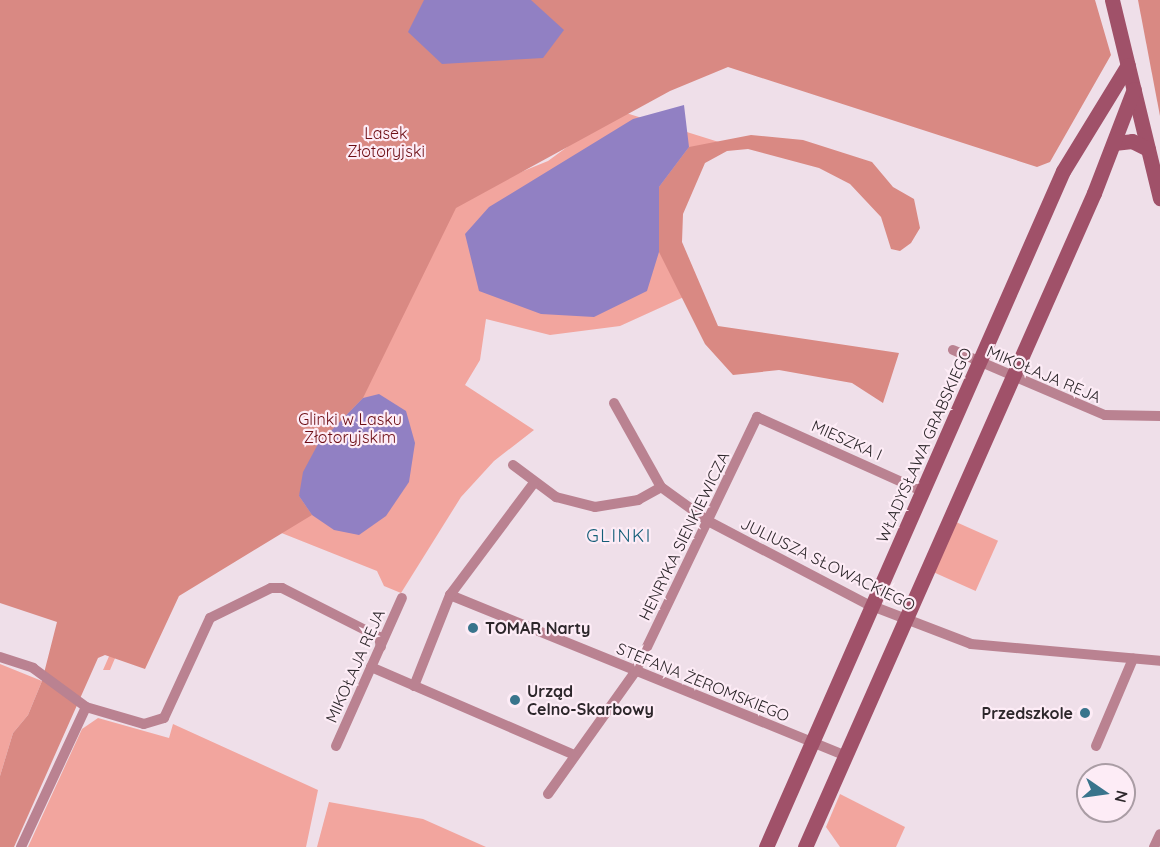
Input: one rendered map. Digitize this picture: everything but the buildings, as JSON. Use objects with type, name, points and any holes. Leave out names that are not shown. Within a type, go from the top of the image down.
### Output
[{"type":"street","points":[[1112,0],[1160,198]]},
{"type":"street","name":"WŁADYSŁAWA GRABSKIEGO","points":[[766,847],[1072,152],[1128,66]]},
{"type":"street","points":[[805,847],[1114,143],[1134,89]]},
{"type":"street","points":[[1114,143],[1132,141],[1148,148]]},
{"type":"street","name":"MIKOŁAJA REJA","points":[[954,350],[1105,416],[1160,416]]},
{"type":"street","name":"JULIUSZA SŁOWACKIEGO","points":[[614,404],[661,487],[708,521],[873,606],[905,620],[998,648],[1160,661]]},
{"type":"street","name":"MIESZKA I","points":[[757,417],[924,492]]},
{"type":"street","name":"HENRYKA SIENKIEWICZA","points":[[548,794],[635,672],[757,417]]},
{"type":"street","points":[[513,465],[533,484],[595,507],[638,500],[661,487]]},
{"type":"street","points":[[414,686],[450,595],[533,484]]},
{"type":"street","points":[[0,657],[43,674],[86,707],[144,724],[164,718],[210,618],[271,588],[282,588],[378,637],[381,647]]},
{"type":"street","name":"STEFANA ŻEROMSKIEGO","points":[[450,595],[635,672],[845,755]]},
{"type":"street","name":"MIKOŁAJA REJA","points":[[336,746],[402,598]]},
{"type":"street","points":[[1096,746],[1133,659]]},
{"type":"street","points":[[371,667],[574,755]]},
{"type":"street","points":[[21,847],[86,707]]},
{"type":"street","points":[[1154,847],[1160,834]]},
{"type":"green space","name":"Lasek Złotoryjski","points":[[0,0],[1095,0],[1111,55],[1050,162],[1037,167],[728,67],[670,91],[456,208],[363,398],[318,444],[299,496],[312,515],[179,596],[145,669],[105,655],[98,658],[14,847],[0,847],[0,776],[13,733],[28,715],[42,681],[57,622],[0,603]]},
{"type":"green space","points":[[1138,0],[1160,0],[1160,116]]},
{"type":"green space","name":"Glinki w Lasku Złotoryjskim","points":[[594,103],[722,143],[675,177],[667,221],[697,291],[620,326],[550,335],[486,319],[480,360],[465,385],[534,430],[494,461],[461,497],[401,593],[384,586],[377,571],[274,530],[135,611],[110,670],[103,670],[279,270],[548,161],[578,139]]},
{"type":"green space","points":[[751,135],[803,140],[872,162],[893,187],[914,199],[920,228],[911,243],[900,251],[891,249],[881,217],[850,184],[819,168],[748,149],[727,151],[705,163],[683,214],[682,242],[718,326],[899,353],[883,403],[852,383],[779,370],[733,375],[705,344],[659,252],[659,187],[689,147]]},
{"type":"green space","points":[[956,522],[998,541],[976,591],[934,572]]},
{"type":"green space","points":[[0,664],[42,681],[28,715],[13,733],[0,776]]},
{"type":"green space","points":[[98,718],[169,738],[173,724],[318,790],[306,847],[28,847],[82,729]]},
{"type":"green space","points":[[840,794],[905,827],[896,847],[840,847],[826,827]]},
{"type":"green space","points":[[329,802],[423,819],[486,847],[317,847]]},
{"type":"shaded area","points":[[424,0],[531,0],[564,30],[543,58],[442,64],[408,32]]},
{"type":"shaded area","points":[[684,105],[689,147],[659,187],[659,252],[647,291],[594,317],[541,314],[479,291],[465,234],[489,207],[633,119]]},
{"type":"shaded area","points":[[379,394],[406,411],[415,443],[409,482],[386,516],[359,535],[334,530],[312,515],[299,496],[303,472],[318,444],[363,398]]},
{"type":"place","name":"TOMAR Narty","points":[[473,628]]},
{"type":"place","name":"Urząd Celno-Skarbowy","points":[[515,700]]},
{"type":"place","name":"Przedszkole","points":[[1085,713]]},
{"type":"district","name":"GLINKI","points":[[619,536]]}]
